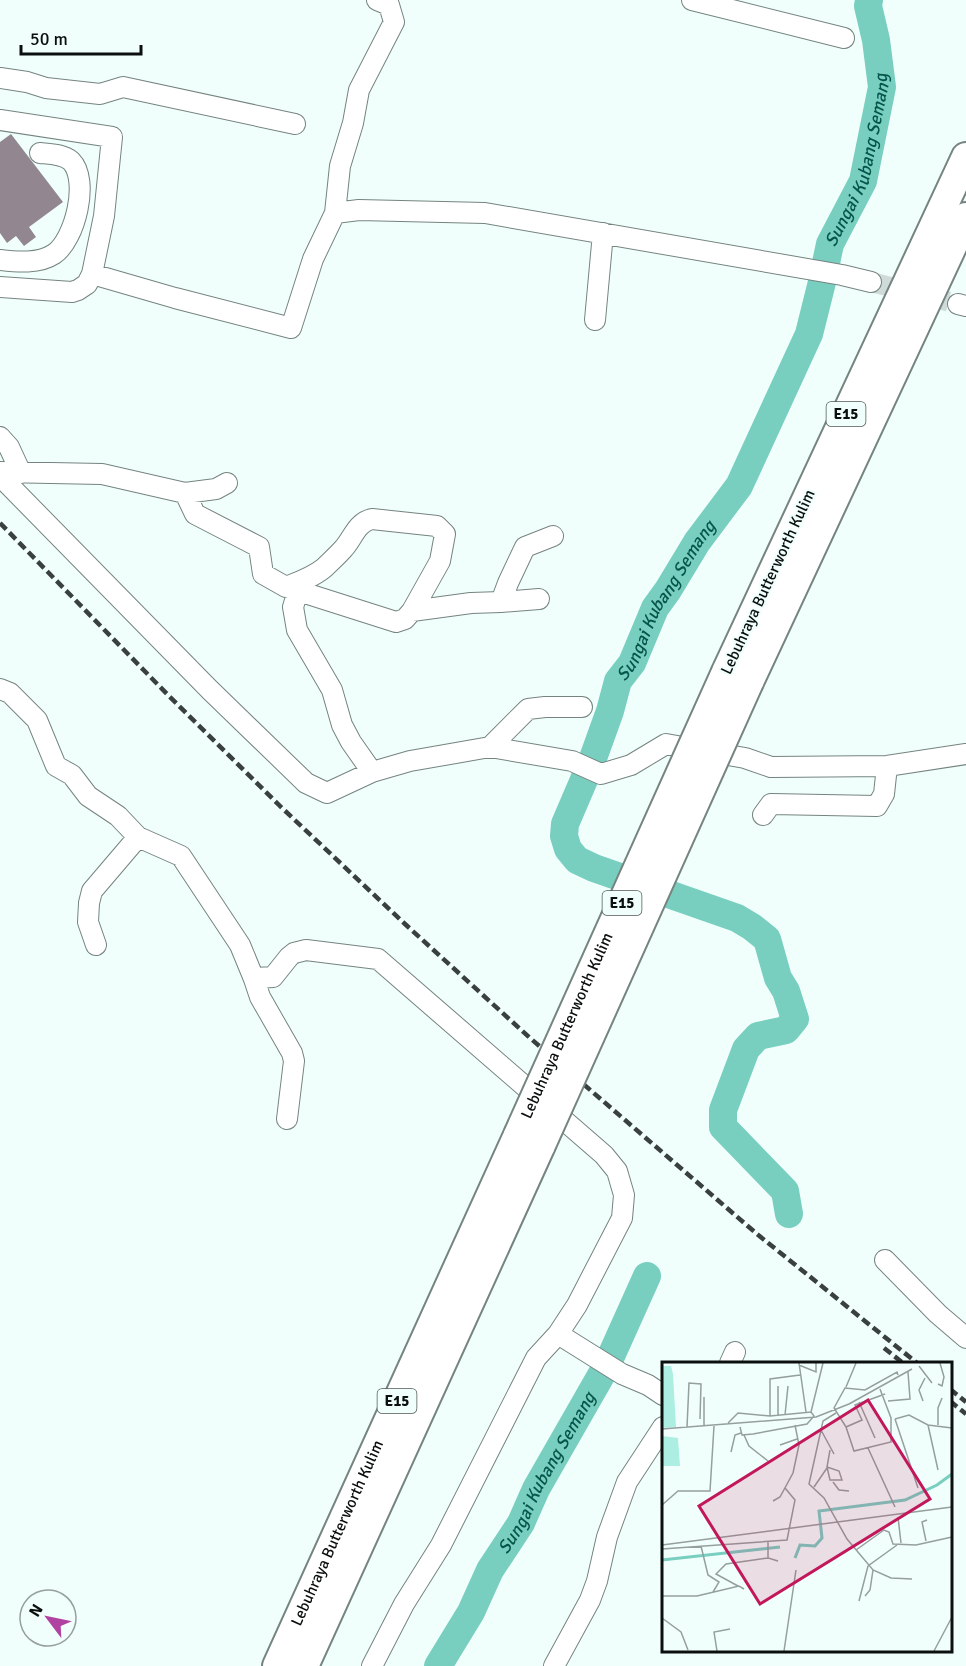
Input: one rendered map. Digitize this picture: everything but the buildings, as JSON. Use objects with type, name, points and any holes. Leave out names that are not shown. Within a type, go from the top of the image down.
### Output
[{"type":"highway","name":"Lebuhraya Butterworth Kulim","points":[[304,1666],[530,1140],[738,677],[966,157]]},
{"type":"highway","name":"Lebuhraya Butterworth Kulim","points":[[738,677],[966,217]]},
{"type":"highway","name":"Lebuhraya Butterworth Kulim","points":[[277,1666],[530,1140]]},
{"type":"street","points":[[92,274],[291,328],[313,259],[335,213],[340,166],[353,123],[358,90],[394,22],[389,5],[377,0]]},
{"type":"street","points":[[692,0],[844,38]]},
{"type":"street","points":[[0,78],[27,82],[46,88],[100,94],[123,87],[296,124]]},
{"type":"street","points":[[0,120],[112,137],[104,216],[92,274],[87,284],[72,292],[0,287]]},
{"type":"street","points":[[0,260],[37,261],[55,254],[67,239],[78,211],[80,179],[76,169],[70,160],[61,155],[40,153]]},
{"type":"street","points":[[335,213],[359,210],[485,213],[842,274],[871,282]]},
{"type":"street","points":[[595,320],[603,233]]},
{"type":"street","points":[[0,437],[9,447],[21,472]]},
{"type":"street","points":[[0,474],[21,472],[102,474],[185,493],[216,489],[227,483]]},
{"type":"street","points":[[0,474],[210,690],[306,783],[327,793],[372,772],[410,762],[490,747],[572,761],[601,774],[631,765],[666,744],[745,758],[771,767],[887,766],[966,754]]},
{"type":"street","points":[[185,493],[195,514],[259,547],[263,574],[292,589],[396,622],[405,619],[412,611],[440,561],[445,534],[437,526],[367,520],[361,524],[344,548],[323,568],[292,589]]},
{"type":"street","points":[[501,602],[525,547],[553,537]]},
{"type":"street","points":[[292,589],[297,630],[332,690],[342,725],[372,772]]},
{"type":"street","points":[[412,611],[471,603],[539,599]]},
{"type":"street","points":[[0,689],[10,693],[37,720],[56,766],[72,776],[88,796],[118,816],[138,837],[181,856],[240,945],[260,997],[292,1053],[294,1061],[287,1119]]},
{"type":"street","points":[[490,747],[528,709],[582,707]]},
{"type":"street","points":[[763,815],[771,804],[877,806],[884,794],[887,766]]},
{"type":"street","points":[[96,945],[88,922],[92,891],[138,837]]},
{"type":"street","points":[[254,979],[273,977],[289,957],[306,950],[378,959],[604,1155],[617,1171],[624,1195],[622,1218],[577,1305],[558,1334],[536,1358],[441,1545],[404,1604],[372,1666]]},
{"type":"street","points":[[885,1260],[938,1314],[966,1338]]},
{"type":"street","points":[[558,1334],[622,1374],[648,1385],[662,1394]]},
{"type":"street","points":[[554,1666],[590,1600],[607,1538],[627,1482],[662,1429]]},
{"type":"waterway","name":"Sungai Kubang Semang","points":[[789,1214],[785,1191],[723,1127],[723,1110],[746,1049],[758,1036],[786,1030],[795,1019],[786,991],[778,978],[767,939],[737,918],[577,860],[568,849],[564,836],[565,824],[592,761],[618,681],[632,663],[655,608],[697,542],[739,486],[809,334],[830,244],[863,181],[882,87],[876,40],[868,6],[869,0]]},
{"type":"waterway","name":"Sungai Kubang Semang","points":[[438,1666],[471,1612],[490,1570],[521,1523],[536,1489],[607,1365],[647,1276]]},
{"type":"tunnel","points":[[871,282],[958,304]]},
{"type":"railway","points":[[0,523],[281,807],[405,924],[530,1038],[757,1234],[916,1362]]},
{"type":"railway","points":[[884,1348],[902,1362]]},
{"type":"railway","points":[[951,1390],[966,1402]]},
{"type":"railway","points":[[951,1402],[966,1414]]}]
